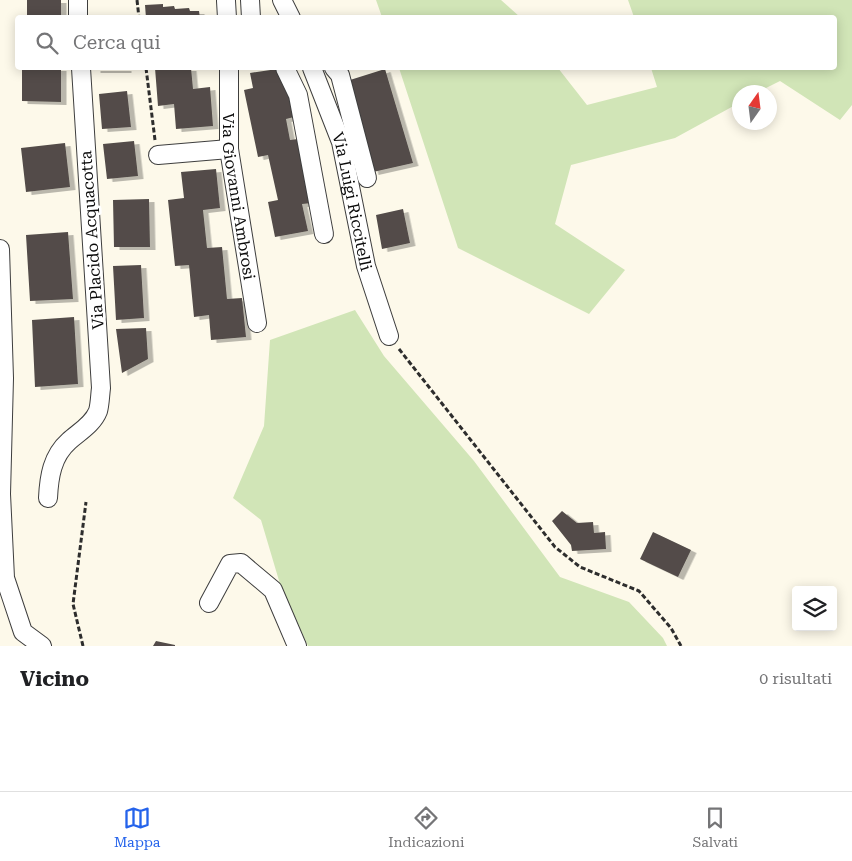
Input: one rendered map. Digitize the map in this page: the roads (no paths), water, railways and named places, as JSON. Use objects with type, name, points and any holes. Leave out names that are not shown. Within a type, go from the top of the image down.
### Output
[{"type":"street","points":[[78,0],[78,15]]},
{"type":"street","points":[[250,0],[251,15]]},
{"type":"street","points":[[282,0],[290,15]]},
{"type":"street","name":"Via Placido Acquacotta","points":[[48,498],[49,479],[60,451],[85,429],[97,412],[101,388],[81,70]]},
{"type":"street","name":"Via Giovanni Ambrosi","points":[[229,70],[230,150],[257,323]]},
{"type":"street","points":[[287,70],[298,95],[324,234]]},
{"type":"street","name":"Via Luigi Riccitelli","points":[[313,70],[340,142],[366,266],[389,336]]},
{"type":"street","points":[[336,70],[340,75],[366,178]]},
{"type":"street","points":[[158,155],[230,150]]},
{"type":"street","points":[[0,249],[4,378],[2,494],[5,578],[23,632],[42,646]]},
{"type":"street","points":[[209,603],[230,564],[241,563],[273,590],[297,646]]}]
